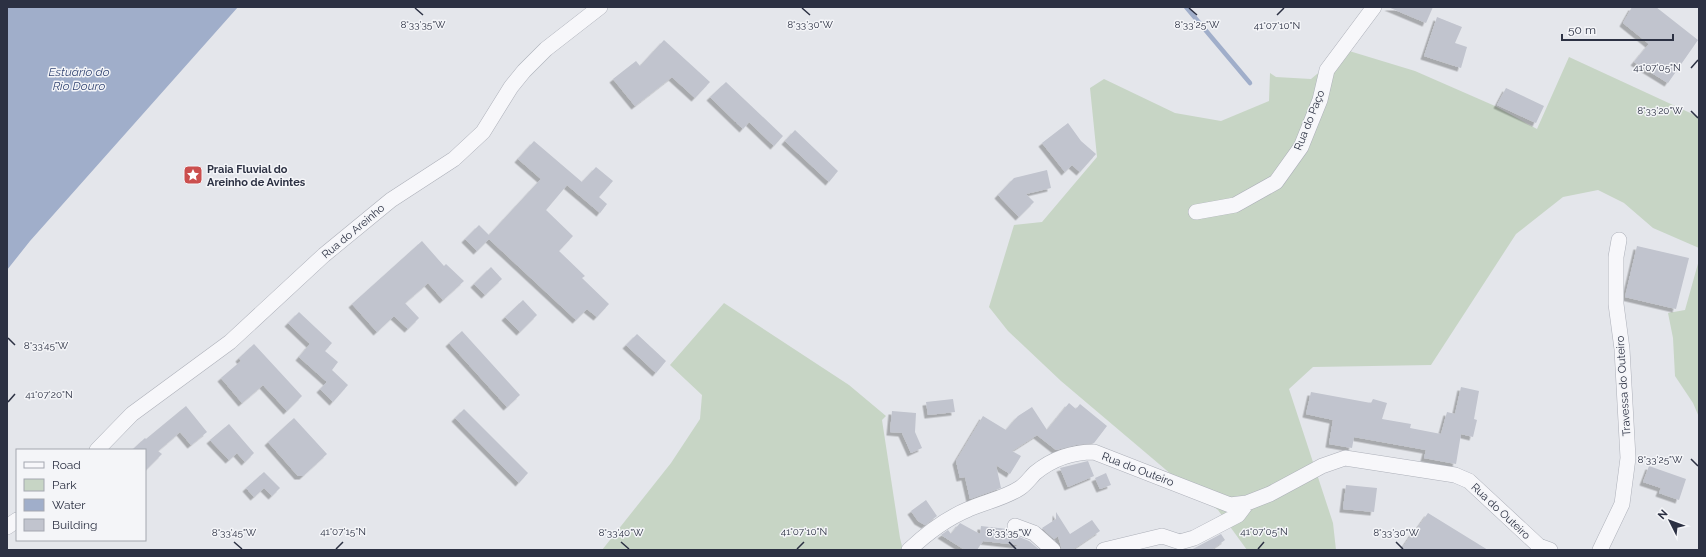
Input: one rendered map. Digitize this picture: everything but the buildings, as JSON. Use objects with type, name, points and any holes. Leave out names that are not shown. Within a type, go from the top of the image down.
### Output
[{"type":"street","name":"Rua do Areinho","points":[[98,449],[132,414],[230,342],[324,255],[391,200],[454,159],[483,132],[511,87],[524,71],[546,49],[600,7]]},
{"type":"street","name":"Rua do Paço","points":[[1196,212],[1235,205],[1276,182],[1301,146],[1320,100],[1327,70],[1374,7]]},
{"type":"street","name":"Travessa do Outeiro","points":[[1600,550],[1622,504],[1628,458],[1622,350],[1616,304],[1616,257],[1619,240]]},
{"type":"street","name":"Rua do Outeiro","points":[[909,550],[921,538],[943,523],[968,509],[1020,488],[1037,472],[1058,458],[1080,452],[1094,452],[1230,505],[1247,503],[1270,494],[1322,466],[1345,458],[1455,475],[1469,481],[1531,544],[1550,550]]},
{"type":"street","name":"Rua do Outeiro","points":[[1104,550],[1162,536],[1180,542],[1194,538],[1238,515],[1247,503]]},
{"type":"street","points":[[7,527],[16,521]]},
{"type":"street","points":[[1015,526],[1034,533],[1053,550]]},
{"type":"green space","points":[[1346,50],[1415,71],[1495,106],[1537,129],[1569,57],[1699,117],[1699,248],[1653,228],[1624,203],[1598,190],[1563,197],[1516,234],[1431,365],[1313,367],[1289,389],[1333,523],[1336,550],[1247,550],[1218,510],[1185,486],[1061,381],[1008,331],[989,307],[1014,225],[1042,222],[1097,157],[1090,88],[1104,79],[1175,113],[1221,121],[1269,101],[1270,73],[1276,77],[1311,79]]},
{"type":"green space","points":[[1699,260],[1699,417],[1693,403],[1675,376],[1673,338],[1668,313],[1685,310]]},
{"type":"green space","points":[[724,303],[849,385],[886,416],[882,420],[903,550],[602,550],[671,463],[700,419],[702,395],[670,365]]},
{"type":"water","name":"Estuário do Rio Douro","points":[[7,7],[238,7],[30,241],[7,270]]},
{"type":"waterway","points":[[1186,7],[1250,83]]},
{"type":"place","name":"Praia Fluvial do Areinho de Avintes","points":[[193,175]]}]
